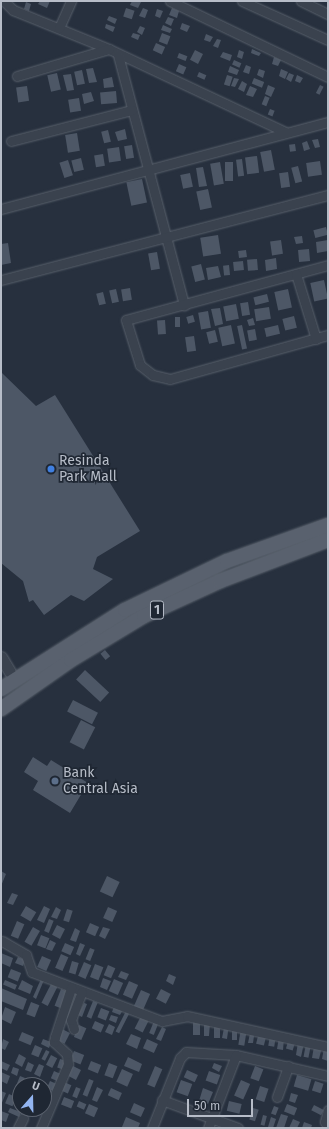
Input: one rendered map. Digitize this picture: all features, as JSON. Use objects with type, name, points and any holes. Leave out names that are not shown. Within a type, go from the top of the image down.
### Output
[{"type":"main road","name":"1","points":[[1,689],[132,607],[227,561],[328,525]]},
{"type":"main road","name":"1","points":[[2,707],[71,660],[144,616],[220,581],[328,540]]},
{"type":"street","points":[[4,1],[13,10],[109,50],[285,132]]},
{"type":"street","points":[[59,28],[71,1]]},
{"type":"street","points":[[170,1],[328,77]]},
{"type":"street","points":[[242,1],[328,40]]},
{"type":"street","points":[[301,1],[328,14]]},
{"type":"street","points":[[17,76],[109,50]]},
{"type":"street","points":[[118,55],[184,305]]},
{"type":"street","points":[[11,141],[132,110]]},
{"type":"street","points":[[1,209],[149,171],[285,132],[328,122]]},
{"type":"street","points":[[1,280],[328,195]]},
{"type":"street","points":[[328,265],[126,320],[140,365],[153,375],[178,378],[328,335]]},
{"type":"street","points":[[296,274],[316,339]]},
{"type":"street","points":[[1,657],[10,672]]},
{"type":"street","points":[[1,940],[26,955],[32,972],[71,988],[162,1021],[187,1016],[328,1047]]},
{"type":"street","points":[[41,1128],[68,1064],[67,1054],[54,1042],[54,1037],[71,988]]},
{"type":"street","points":[[74,1029],[71,1020],[82,992]]},
{"type":"street","points":[[152,1128],[162,1100],[186,1052],[236,1055],[328,1076]]},
{"type":"street","points":[[208,1128],[236,1055]]},
{"type":"street","points":[[277,1097],[288,1066]]},
{"type":"street","points":[[162,1100],[238,1128]]},
{"type":"street","points":[[328,1110],[325,1122],[328,1125]]},
{"type":"street","points":[[18,1128],[23,1118]]},
{"type":"building","points":[[40,1],[50,1],[47,8],[38,4]]},
{"type":"building","points":[[132,1],[141,2],[138,8],[130,5]]},
{"type":"building","points":[[26,2],[31,4],[29,11],[24,9]]},
{"type":"building","points":[[126,8],[135,11],[132,19],[123,17]]},
{"type":"building","points":[[143,8],[148,10],[145,18],[139,16]]},
{"type":"building","points":[[172,8],[179,11],[177,18],[169,15]]},
{"type":"building","points":[[157,9],[163,11],[160,18],[155,16]]},
{"type":"building","points":[[109,16],[117,19],[115,24],[107,20]]},
{"type":"building","points":[[168,17],[174,19],[171,26],[165,23]]},
{"type":"building","points":[[182,23],[190,26],[187,32],[180,29]]},
{"type":"building","points":[[106,24],[115,27],[113,32],[105,28]]},
{"type":"building","points":[[163,25],[172,29],[170,33],[161,30]]},
{"type":"building","points":[[140,26],[145,28],[142,35],[137,32]]},
{"type":"building","points":[[133,33],[140,35],[138,40],[131,37]]},
{"type":"building","points":[[162,33],[170,36],[167,45],[159,41]]},
{"type":"building","points":[[206,34],[213,37],[210,42],[204,40]]},
{"type":"building","points":[[217,39],[221,40],[218,48],[213,46]]},
{"type":"building","points":[[156,43],[165,47],[162,54],[153,50]]},
{"type":"building","points":[[252,49],[261,53],[259,56],[251,53]]},
{"type":"building","points":[[195,50],[203,54],[198,64],[190,60]]},
{"type":"building","points":[[239,50],[244,52],[242,59],[237,57]]},
{"type":"building","points":[[223,52],[232,55],[230,61],[220,57]]},
{"type":"building","points":[[179,53],[187,56],[186,61],[177,58]]},
{"type":"building","points":[[274,57],[281,60],[278,66],[272,64]]},
{"type":"building","points":[[234,60],[241,63],[239,68],[232,65]]},
{"type":"building","points":[[179,64],[186,67],[183,74],[176,71]]},
{"type":"building","points":[[246,65],[251,67],[249,74],[243,72]]},
{"type":"building","points":[[230,66],[239,70],[237,75],[228,72]]},
{"type":"building","points":[[93,68],[97,82],[89,83],[86,69]]},
{"type":"building","points":[[259,69],[265,71],[263,78],[257,75]]},
{"type":"building","points":[[281,69],[288,72],[285,79],[279,76]]},
{"type":"building","points":[[82,70],[85,84],[77,85],[74,72]]},
{"type":"building","points":[[199,72],[206,75],[204,80],[197,77]]},
{"type":"building","points":[[57,73],[61,90],[51,92],[47,75]]},
{"type":"building","points":[[289,73],[294,75],[291,82],[286,79]]},
{"type":"building","points":[[71,74],[74,90],[67,91],[63,75]]},
{"type":"building","points":[[227,75],[233,77],[230,86],[224,85]]},
{"type":"building","points":[[297,75],[303,78],[300,83],[295,81]]},
{"type":"building","points":[[112,77],[114,87],[104,88],[103,79]]},
{"type":"building","points":[[234,78],[239,79],[235,87],[231,86]]},
{"type":"building","points":[[254,78],[264,82],[262,88],[252,84]]},
{"type":"building","points":[[242,81],[247,84],[244,92],[238,89]]},
{"type":"building","points":[[268,85],[275,88],[271,97],[265,94]]},
{"type":"building","points":[[320,85],[324,87],[319,95],[316,93]]},
{"type":"building","points":[[27,86],[29,101],[18,102],[16,88]]},
{"type":"building","points":[[250,86],[257,89],[253,97],[246,95]]},
{"type":"building","points":[[116,91],[117,103],[101,104],[100,92]]},
{"type":"building","points":[[91,92],[94,101],[84,104],[82,94]]},
{"type":"building","points":[[265,96],[270,98],[266,106],[262,104]]},
{"type":"building","points":[[79,98],[81,111],[70,113],[68,100]]},
{"type":"building","points":[[270,109],[275,111],[272,116],[268,115]]},
{"type":"building","points":[[125,129],[127,139],[118,141],[115,132]]},
{"type":"building","points":[[108,130],[111,142],[104,143],[101,132]]},
{"type":"building","points":[[77,133],[80,151],[68,153],[65,135]]},
{"type":"building","points":[[318,139],[320,147],[315,148],[312,140]]},
{"type":"building","points":[[307,141],[310,149],[304,151],[302,143]]},
{"type":"building","points":[[295,144],[296,151],[290,152],[289,145]]},
{"type":"building","points":[[132,145],[134,158],[126,159],[124,146]]},
{"type":"building","points":[[119,147],[121,161],[109,163],[107,149]]},
{"type":"building","points":[[271,150],[275,170],[264,172],[260,152]]},
{"type":"building","points":[[103,154],[105,166],[96,167],[94,155]]},
{"type":"building","points":[[257,156],[259,173],[247,174],[245,157]]},
{"type":"building","points":[[81,158],[84,170],[74,172],[71,160]]},
{"type":"building","points":[[242,159],[244,176],[238,177],[236,160]]},
{"type":"building","points":[[68,160],[73,175],[64,178],[59,163]]},
{"type":"building","points":[[320,161],[322,175],[308,177],[306,163]]},
{"type":"building","points":[[220,162],[224,184],[214,185],[210,164]]},
{"type":"building","points":[[225,162],[233,162],[233,181],[225,181]]},
{"type":"building","points":[[298,166],[302,181],[295,183],[291,168]]},
{"type":"building","points":[[203,167],[207,186],[199,187],[196,168]]},
{"type":"building","points":[[288,172],[290,187],[281,188],[279,173]]},
{"type":"building","points":[[190,173],[193,187],[183,189],[180,175]]},
{"type":"building","points":[[142,179],[147,202],[131,206],[126,182]]},
{"type":"building","points":[[208,189],[212,208],[200,210],[196,191]]},
{"type":"building","points":[[326,227],[328,235],[315,238],[313,230]]},
{"type":"building","points":[[218,235],[221,254],[203,257],[200,238]]},
{"type":"building","points":[[302,236],[303,243],[296,244],[294,237]]},
{"type":"building","points":[[281,240],[283,254],[272,255],[270,242]]},
{"type":"building","points":[[328,240],[328,251],[317,253],[316,242]]},
{"type":"building","points":[[8,243],[11,263],[1,265],[1,244]]},
{"type":"building","points":[[309,249],[310,261],[299,262],[298,250]]},
{"type":"building","points":[[246,250],[247,257],[239,258],[238,251]]},
{"type":"building","points":[[157,252],[160,269],[151,270],[148,254]]},
{"type":"building","points":[[276,258],[277,269],[266,271],[265,260]]},
{"type":"building","points":[[257,259],[258,270],[248,271],[247,260]]},
{"type":"building","points":[[243,261],[244,270],[234,271],[233,262]]},
{"type":"building","points":[[201,264],[205,280],[195,282],[191,266]]},
{"type":"building","points":[[229,265],[230,275],[224,276],[223,266]]},
{"type":"building","points":[[218,266],[221,277],[208,280],[206,268]]},
{"type":"building","points":[[324,280],[328,299],[314,301],[310,283]]},
{"type":"building","points":[[130,288],[132,300],[123,301],[121,289]]},
{"type":"building","points":[[116,289],[119,302],[112,303],[109,291]]},
{"type":"building","points":[[288,289],[292,308],[278,310],[274,292]]},
{"type":"building","points":[[103,292],[106,304],[99,305],[96,294]]},
{"type":"building","points":[[267,294],[269,302],[255,305],[253,297]]},
{"type":"building","points":[[248,302],[250,315],[242,316],[240,303]]},
{"type":"building","points":[[236,304],[239,319],[226,321],[223,306]]},
{"type":"building","points":[[269,307],[271,319],[256,321],[254,309]]},
{"type":"building","points":[[220,308],[223,324],[215,326],[211,309]]},
{"type":"building","points":[[208,311],[211,328],[201,329],[198,313]]},
{"type":"building","points":[[193,315],[195,322],[188,324],[186,317]]},
{"type":"building","points":[[294,316],[297,328],[285,331],[282,319]]},
{"type":"building","points":[[175,317],[180,317],[180,327],[175,327]]},
{"type":"building","points":[[253,318],[255,325],[249,326],[247,320]]},
{"type":"building","points":[[165,320],[166,334],[158,335],[157,321]]},
{"type":"building","points":[[231,325],[235,344],[222,346],[218,328]]},
{"type":"building","points":[[242,325],[247,348],[242,350],[237,326]]},
{"type":"building","points":[[278,325],[280,334],[266,337],[264,328]]},
{"type":"building","points":[[255,329],[257,340],[249,341],[247,330]]},
{"type":"building","points":[[215,330],[218,342],[209,344],[206,332]]},
{"type":"building","points":[[194,336],[196,351],[187,352],[185,337]]},
{"type":"building","name":"Resinda Park Mall","points":[[1,372],[36,406],[55,395],[140,531],[97,557],[93,569],[113,579],[84,601],[71,595],[44,615],[33,600],[29,602],[23,581],[1,563]]},
{"type":"building","points":[[105,650],[110,656],[106,660],[100,654]]},
{"type":"building","points":[[85,670],[109,693],[100,702],[76,680]]},
{"type":"building","points":[[73,700],[98,713],[92,724],[67,712]]},
{"type":"building","points":[[81,720],[95,727],[84,750],[70,742]]},
{"type":"building","points":[[33,757],[47,766],[51,760],[88,783],[70,813],[33,790],[38,781],[24,772]]},
{"type":"building","points":[[1,871],[6,874],[1,886]]},
{"type":"building","points":[[107,876],[120,882],[113,897],[100,891]]},
{"type":"building","points":[[12,893],[18,895],[13,905],[7,903]]},
{"type":"building","points":[[26,906],[36,912],[31,922],[20,915]]},
{"type":"building","points":[[44,906],[50,909],[44,923],[37,920]]},
{"type":"building","points":[[56,907],[61,910],[57,919],[51,917]]},
{"type":"building","points":[[108,907],[117,911],[112,922],[103,918]]},
{"type":"building","points":[[67,909],[73,911],[69,922],[63,920]]},
{"type":"building","points":[[49,919],[54,921],[49,933],[44,931]]},
{"type":"building","points":[[17,921],[24,924],[18,939],[11,936]]},
{"type":"building","points":[[90,923],[99,927],[95,936],[86,932]]},
{"type":"building","points":[[57,925],[65,929],[60,939],[52,935]]},
{"type":"building","points":[[33,927],[40,931],[31,946],[24,942]]},
{"type":"building","points":[[103,927],[110,929],[105,939],[99,936]]},
{"type":"building","points":[[75,928],[80,931],[76,942],[70,940]]},
{"type":"building","points":[[41,935],[49,938],[45,948],[37,945]]},
{"type":"building","points":[[50,940],[56,943],[52,951],[46,949]]},
{"type":"building","points":[[65,943],[74,947],[70,955],[61,951]]},
{"type":"building","points":[[80,943],[85,945],[80,956],[76,954]]},
{"type":"building","points":[[90,948],[95,950],[90,961],[86,959]]},
{"type":"building","points":[[1,953],[13,958],[10,967],[1,963]]},
{"type":"building","points":[[61,954],[68,957],[63,971],[55,968]]},
{"type":"building","points":[[42,956],[51,960],[46,971],[37,967]]},
{"type":"building","points":[[18,957],[25,960],[23,966],[15,963]]},
{"type":"building","points":[[72,961],[79,963],[75,974],[69,973]]},
{"type":"building","points":[[84,962],[91,965],[86,979],[78,976]]},
{"type":"building","points":[[95,964],[103,967],[98,980],[90,977]]},
{"type":"building","points":[[108,965],[115,968],[111,978],[104,975]]},
{"type":"building","points":[[11,969],[21,973],[18,981],[8,977]]},
{"type":"building","points":[[121,971],[129,974],[126,980],[118,977]]},
{"type":"building","points":[[169,974],[176,977],[173,985],[166,981]]},
{"type":"building","points":[[103,978],[111,981],[107,990],[100,987]]},
{"type":"building","points":[[41,979],[44,980],[36,999],[33,997]]},
{"type":"building","points":[[114,979],[123,983],[118,995],[109,991]]},
{"type":"building","points":[[5,980],[17,985],[15,990],[3,985]]},
{"type":"building","points":[[22,980],[33,986],[30,994],[18,989]]},
{"type":"building","points":[[129,981],[138,985],[132,999],[123,995]]},
{"type":"building","points":[[51,984],[57,987],[48,1006],[41,1003]]},
{"type":"building","points":[[1,988],[27,999],[23,1010],[1,1001]]},
{"type":"building","points":[[61,989],[69,992],[63,1009],[55,1006]]},
{"type":"building","points":[[161,989],[171,994],[166,1004],[156,999]]},
{"type":"building","points":[[141,990],[150,994],[143,1011],[134,1006]]},
{"type":"building","points":[[93,1001],[98,1003],[91,1019],[87,1017]]},
{"type":"building","points":[[31,1002],[39,1005],[35,1017],[26,1014]]},
{"type":"building","points":[[84,1003],[87,1004],[82,1017],[78,1015]]},
{"type":"building","points":[[115,1004],[124,1008],[120,1015],[112,1012]]},
{"type":"building","points":[[5,1007],[16,1012],[11,1024],[1,1019]]},
{"type":"building","points":[[101,1008],[109,1011],[106,1021],[97,1017]]},
{"type":"building","points":[[126,1011],[130,1013],[119,1033],[116,1031]]},
{"type":"building","points":[[111,1015],[118,1017],[116,1023],[109,1020]]},
{"type":"building","points":[[141,1016],[149,1020],[143,1033],[135,1028]]},
{"type":"building","points":[[193,1020],[200,1020],[200,1035],[193,1035]]},
{"type":"building","points":[[95,1021],[104,1025],[101,1032],[92,1028]]},
{"type":"building","points":[[154,1021],[159,1023],[154,1035],[149,1033]]},
{"type":"building","points":[[204,1022],[210,1023],[209,1036],[204,1036]]},
{"type":"building","points":[[214,1023],[220,1023],[220,1038],[214,1038]]},
{"type":"building","points":[[225,1023],[229,1024],[227,1039],[222,1038]]},
{"type":"building","points":[[109,1024],[115,1027],[112,1035],[105,1032]]},
{"type":"building","points":[[79,1025],[86,1028],[81,1040],[74,1037]]},
{"type":"building","points":[[232,1025],[237,1025],[237,1040],[232,1040]]},
{"type":"building","points":[[162,1027],[166,1029],[161,1041],[156,1039]]},
{"type":"building","points":[[241,1028],[247,1029],[244,1046],[238,1045]]},
{"type":"building","points":[[251,1028],[255,1029],[253,1043],[248,1043]]},
{"type":"building","points":[[62,1029],[70,1033],[65,1044],[57,1040]]},
{"type":"building","points":[[22,1032],[34,1037],[30,1045],[18,1040]]},
{"type":"building","points":[[259,1032],[267,1034],[264,1046],[256,1044]]},
{"type":"building","points":[[131,1034],[141,1038],[137,1049],[126,1044]]},
{"type":"building","points":[[270,1035],[276,1036],[274,1047],[268,1046]]},
{"type":"building","points":[[279,1037],[284,1038],[283,1050],[277,1049]]},
{"type":"building","points":[[289,1038],[296,1040],[293,1051],[286,1049]]},
{"type":"building","points":[[3,1039],[9,1042],[5,1050],[1,1048]]},
{"type":"building","points":[[43,1039],[51,1042],[49,1048],[41,1044]]},
{"type":"building","points":[[147,1039],[158,1044],[154,1053],[143,1048]]},
{"type":"building","points":[[298,1042],[304,1043],[301,1057],[296,1055]]},
{"type":"building","points":[[306,1044],[311,1045],[308,1058],[304,1057]]},
{"type":"building","points":[[35,1045],[42,1048],[38,1057],[31,1054]]},
{"type":"building","points":[[314,1046],[322,1047],[319,1059],[312,1058]]},
{"type":"building","points":[[324,1048],[328,1049],[328,1061],[322,1059]]},
{"type":"building","points":[[46,1050],[50,1052],[45,1061],[41,1059]]},
{"type":"building","points":[[74,1051],[84,1055],[80,1064],[70,1060]]},
{"type":"building","points":[[19,1054],[26,1058],[22,1067],[15,1063]]},
{"type":"building","points":[[51,1055],[57,1058],[52,1068],[46,1065]]},
{"type":"building","points":[[128,1057],[142,1064],[139,1072],[124,1066]]},
{"type":"building","points":[[60,1059],[66,1061],[63,1069],[57,1068]]},
{"type":"building","points":[[1,1061],[10,1065],[7,1071],[1,1068]]},
{"type":"building","points":[[91,1061],[101,1065],[98,1073],[88,1069]]},
{"type":"building","points":[[28,1062],[34,1065],[31,1072],[25,1070]]},
{"type":"building","points":[[109,1063],[117,1066],[113,1078],[104,1075]]},
{"type":"building","points":[[214,1063],[222,1066],[219,1072],[212,1068]]},
{"type":"building","points":[[39,1064],[44,1066],[40,1077],[34,1074]]},
{"type":"building","points":[[73,1066],[81,1070],[76,1080],[68,1076]]},
{"type":"building","points":[[155,1066],[162,1069],[155,1088],[147,1084]]},
{"type":"building","points":[[255,1066],[263,1069],[259,1081],[250,1078]]},
{"type":"building","points":[[13,1067],[19,1069],[17,1076],[11,1073]]},
{"type":"building","points":[[122,1069],[133,1074],[127,1087],[116,1082]]},
{"type":"building","points":[[187,1070],[198,1075],[195,1082],[184,1077]]},
{"type":"building","points":[[54,1071],[61,1074],[58,1081],[52,1079]]},
{"type":"building","points":[[209,1071],[220,1075],[217,1085],[206,1080]]},
{"type":"building","points":[[1,1072],[10,1076],[7,1084],[1,1081]]},
{"type":"building","points":[[297,1075],[311,1079],[308,1091],[294,1087]]},
{"type":"building","points":[[89,1079],[94,1081],[87,1097],[83,1095]]},
{"type":"building","points":[[181,1080],[192,1084],[188,1096],[177,1092]]},
{"type":"building","points":[[241,1080],[250,1084],[243,1100],[234,1096]]},
{"type":"building","points":[[315,1081],[324,1084],[320,1093],[312,1091]]},
{"type":"building","points":[[52,1082],[57,1084],[54,1091],[52,1091]]},
{"type":"building","points":[[64,1082],[71,1085],[68,1093],[60,1090]]},
{"type":"building","points":[[260,1086],[269,1089],[264,1102],[256,1099]]},
{"type":"building","points":[[76,1087],[81,1089],[77,1098],[72,1096]]},
{"type":"building","points":[[97,1087],[103,1090],[97,1102],[92,1100]]},
{"type":"building","points":[[111,1088],[122,1093],[119,1100],[108,1095]]},
{"type":"building","points":[[203,1088],[213,1092],[208,1104],[199,1101]]},
{"type":"building","points":[[1,1091],[6,1093],[1,1105]]},
{"type":"building","points":[[291,1093],[298,1095],[295,1103],[289,1101]]},
{"type":"building","points":[[9,1094],[12,1095],[12,1106],[5,1103]]},
{"type":"building","points":[[64,1097],[74,1101],[71,1109],[61,1104]]},
{"type":"building","points":[[79,1101],[86,1104],[84,1110],[77,1107]]},
{"type":"building","points":[[229,1101],[242,1104],[239,1114],[227,1111]]},
{"type":"building","points":[[134,1103],[145,1108],[141,1117],[130,1112]]},
{"type":"building","points":[[89,1104],[98,1108],[94,1117],[85,1113]]},
{"type":"building","points":[[287,1104],[297,1108],[294,1116],[284,1111]]},
{"type":"building","points":[[314,1105],[324,1110],[321,1115],[311,1110]]},
{"type":"building","points":[[274,1106],[279,1108],[276,1115],[271,1113]]},
{"type":"building","points":[[10,1108],[12,1109],[12,1114],[8,1112]]},
{"type":"building","points":[[253,1108],[259,1110],[255,1121],[249,1119]]},
{"type":"building","points":[[1,1111],[9,1114],[6,1122],[1,1120]]},
{"type":"building","points":[[281,1114],[288,1116],[284,1128],[276,1128]]},
{"type":"building","points":[[263,1115],[267,1116],[264,1126],[261,1125]]},
{"type":"building","points":[[126,1117],[140,1123],[138,1128],[122,1127]]},
{"type":"building","points":[[271,1117],[276,1119],[273,1128],[268,1127]]},
{"type":"building","points":[[293,1119],[300,1122],[297,1128],[289,1128]]},
{"type":"building","points":[[304,1122],[312,1125],[311,1128],[302,1128]]},
{"type":"place","name":"Resinda Park Mall","points":[[51,469]]},
{"type":"place","name":"Bank Central Asia","points":[[55,781]]}]
